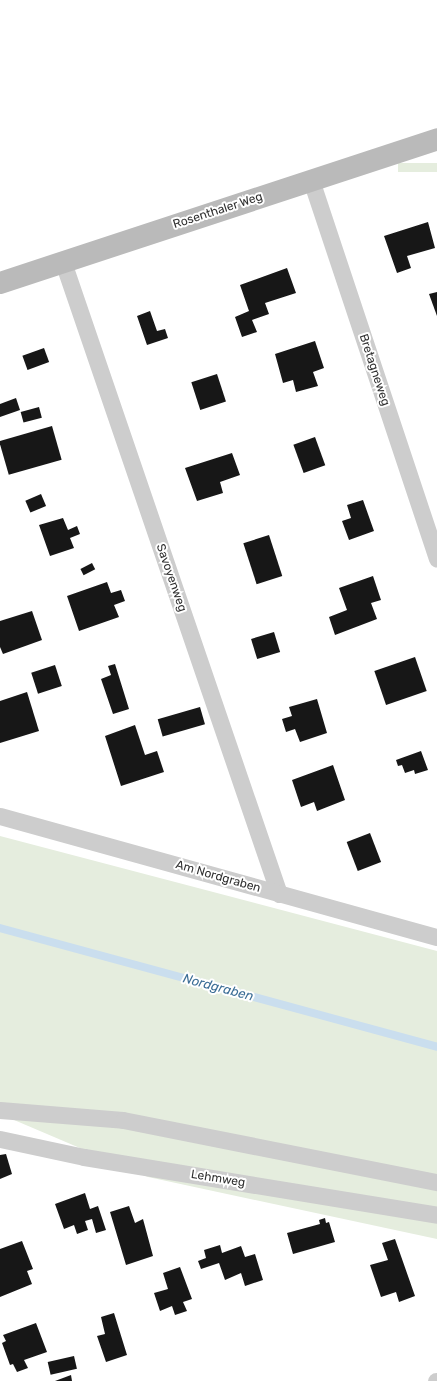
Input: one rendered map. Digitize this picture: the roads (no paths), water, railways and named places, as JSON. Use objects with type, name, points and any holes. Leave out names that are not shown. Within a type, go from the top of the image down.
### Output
[{"type":"main road","name":"Rosenthaler Weg","points":[[0,283],[437,139]]},
{"type":"lane","name":"Bretagneweg","points":[[311,180],[437,559]]},
{"type":"lane","name":"Savoyenweg","points":[[63,262],[279,894]]},
{"type":"lane","name":"Am Nordgraben","points":[[0,816],[279,894],[437,936]]},
{"type":"lane","points":[[0,1110],[123,1120],[437,1182]]},
{"type":"lane","name":"Lehmweg","points":[[0,1139],[84,1157],[437,1215]]},
{"type":"waterway","name":"Nordgraben","points":[[0,928],[437,1047]]}]
